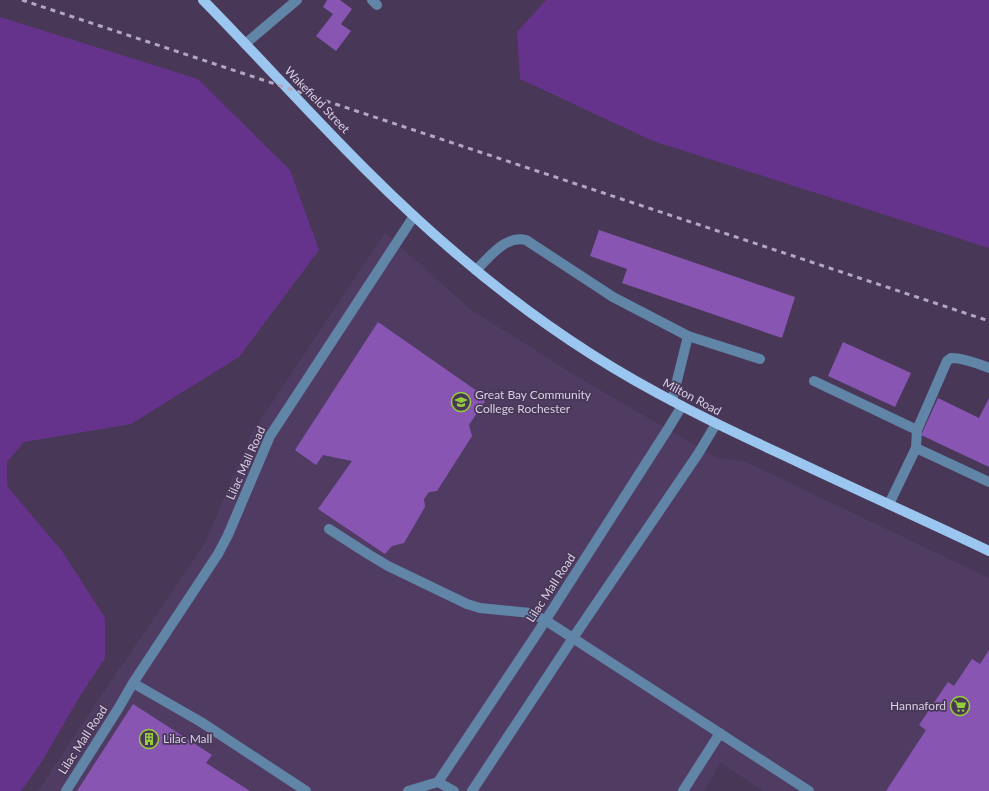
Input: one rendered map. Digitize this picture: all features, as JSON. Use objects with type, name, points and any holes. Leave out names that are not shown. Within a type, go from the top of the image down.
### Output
[{"type":"main road","name":"Wakefield Street","points":[[203,0],[366,170],[414,216]]},
{"type":"main road","name":"Milton Road","points":[[414,216],[503,292],[536,317],[590,354],[672,401],[716,424],[989,551]]},
{"type":"lane","points":[[245,44],[297,0]]},
{"type":"lane","name":"Lilac Mall Road","points":[[66,791],[118,710],[133,683],[218,554],[228,535],[270,436],[414,216]]},
{"type":"lane","points":[[476,270],[505,242],[518,238],[526,240],[613,297],[688,336],[760,359]]},
{"type":"lane","points":[[672,401],[688,336]]},
{"type":"lane","points":[[889,504],[916,448],[917,430],[950,358],[969,360],[989,368]]},
{"type":"lane","points":[[814,381],[917,430]]},
{"type":"lane","name":"Lilac Mall Road","points":[[438,782],[545,620],[682,406]]},
{"type":"lane","points":[[472,791],[573,638],[698,454],[716,424]]},
{"type":"lane","points":[[916,448],[989,482]]},
{"type":"lane","points":[[329,529],[388,566],[467,604],[480,608],[530,613],[545,620],[809,791]]},
{"type":"lane","points":[[133,683],[200,722],[306,791]]},
{"type":"lane","points":[[683,791],[720,733]]},
{"type":"lane","points":[[408,791],[438,782],[454,791]]},
{"type":"shaded area","points":[[546,0],[989,0],[989,248],[653,141],[520,79],[517,32]]},
{"type":"shaded area","points":[[0,17],[198,79],[290,170],[319,250],[239,357],[131,424],[24,442],[7,462],[7,486],[62,551],[105,618],[105,658],[80,696],[41,763],[21,791],[0,791]]},
{"type":"shaded area","points":[[385,233],[470,309],[581,379],[717,458],[746,462],[989,578],[989,791],[763,791],[721,763],[704,791],[38,791],[204,545],[252,433]]},
{"type":"building","points":[[327,0],[340,0],[352,9],[341,24],[351,31],[336,51],[316,36],[333,14],[323,7]]},
{"type":"building","points":[[599,230],[795,297],[782,338],[622,283],[627,269],[590,256]]},
{"type":"building","points":[[378,322],[487,398],[469,425],[472,436],[437,491],[429,492],[424,499],[425,507],[404,543],[392,546],[385,554],[318,509],[352,461],[323,455],[316,465],[295,450]]},
{"type":"building","points":[[843,342],[911,373],[895,407],[828,376]]},
{"type":"building","points":[[938,398],[979,418],[989,398],[989,467],[921,435]]},
{"type":"building","name":"Hannaford","points":[[989,650],[989,791],[886,791],[926,730],[919,725],[948,682],[954,686],[972,659],[980,664]]},
{"type":"building","name":"Lilac Mall","points":[[133,704],[212,755],[206,763],[250,791],[77,791]]},
{"type":"railway","points":[[22,0],[989,321]]},
{"type":"place","name":"Great Bay Community College Rochester","points":[[461,402]]},
{"type":"place","name":"Hannaford","points":[[960,706]]},
{"type":"place","name":"Lilac Mall","points":[[149,739]]}]
